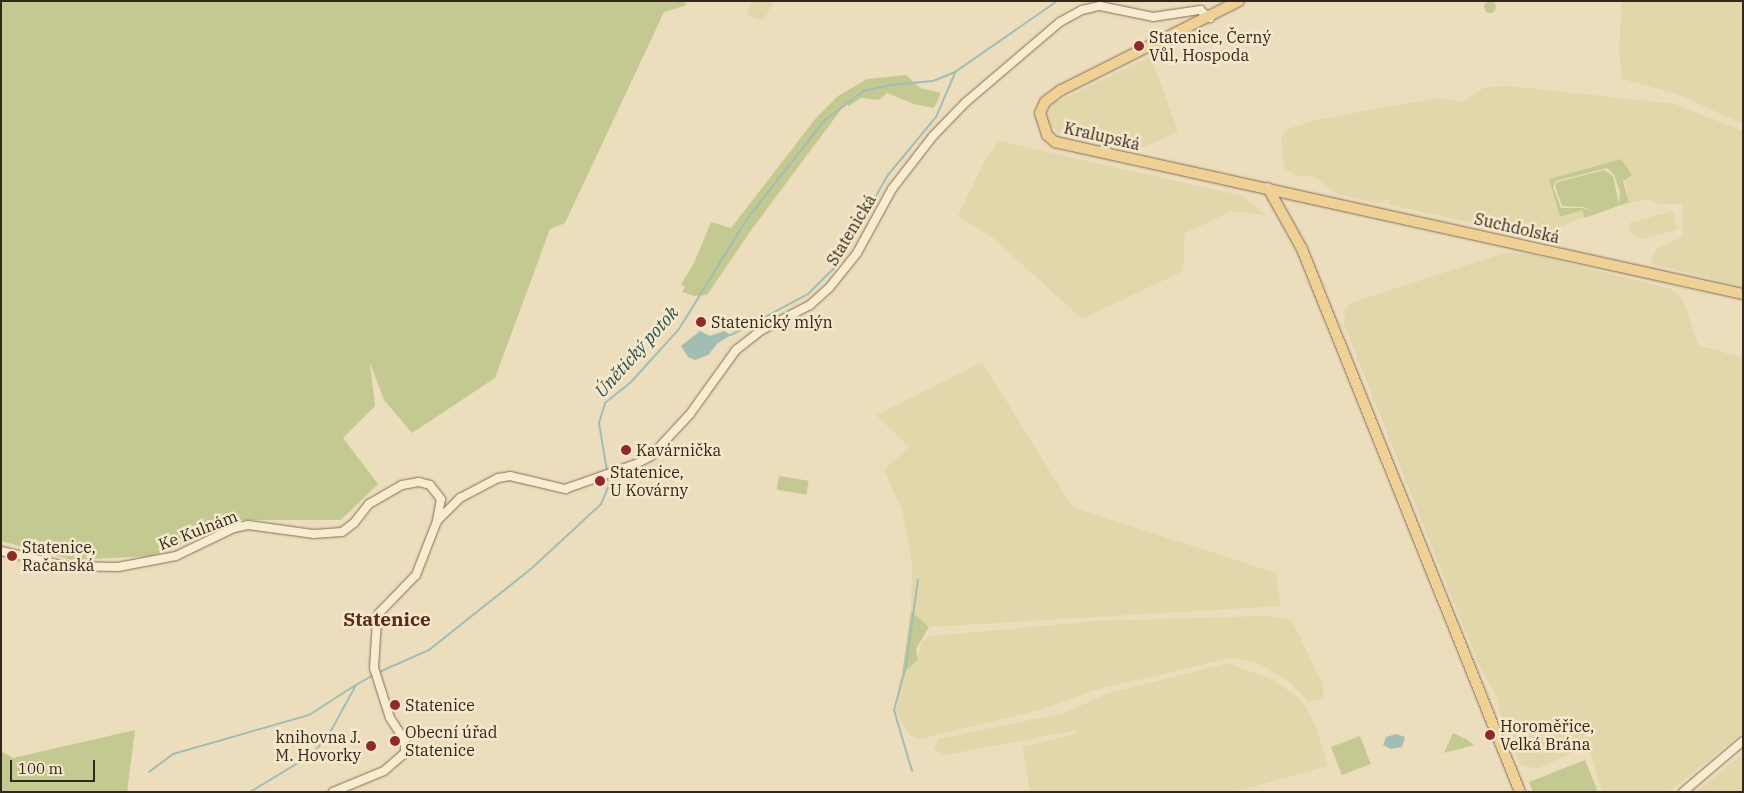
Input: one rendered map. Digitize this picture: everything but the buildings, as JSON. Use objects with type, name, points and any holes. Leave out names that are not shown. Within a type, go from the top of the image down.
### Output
[{"type":"main road","name":"Kralupská","points":[[1239,1],[1210,18],[1061,90],[1045,102],[1040,113],[1041,125],[1055,142],[1284,191]]},
{"type":"main road","points":[[1268,188],[1302,249],[1520,792]]},
{"type":"main road","name":"Suchdolská","points":[[1284,191],[1743,294]]},
{"type":"street","name":"Statenická","points":[[436,521],[460,498],[504,477],[564,489],[642,462],[660,448],[690,414],[736,350],[760,331],[810,305],[829,288],[857,253],[892,189],[933,136],[966,102],[1052,28],[1082,10],[1100,6],[1153,17],[1200,10],[1210,18]]},
{"type":"street","name":"Ke Kulnám","points":[[1,551],[65,566],[118,567],[176,556],[234,528],[248,525],[314,534],[342,532],[354,524],[369,504],[402,485],[418,482],[430,485],[441,499]]},
{"type":"street","name":"Statenická","points":[[333,792],[389,768],[404,755],[406,744],[390,718],[374,668],[373,645],[379,613],[416,575],[436,521],[441,499],[460,498]]},
{"type":"street","points":[[1683,792],[1743,741]]},
{"type":"shaded area","points":[[752,1],[774,1],[763,21],[747,15]]},
{"type":"shaded area","points":[[1622,1],[1743,1],[1743,124],[1677,94],[1622,79],[1619,52]]},
{"type":"shaded area","points":[[1151,56],[1178,132],[1139,149],[1059,134],[1048,123],[1047,117],[1053,104]]},
{"type":"shaded area","points":[[1510,86],[1675,104],[1743,131],[1743,287],[1653,264],[1651,259],[1658,248],[1682,237],[1683,204],[1660,204],[1647,199],[1622,205],[1629,202],[1621,159],[1549,179],[1560,217],[1582,210],[1585,217],[1534,237],[1388,204],[1391,199],[1378,203],[1337,194],[1315,177],[1295,175],[1284,168],[1281,138],[1288,129],[1315,120],[1436,98],[1463,102],[1485,87]]},
{"type":"shaded area","points":[[999,141],[1243,196],[1265,215],[1232,211],[1185,233],[1183,271],[1082,319],[993,238],[958,216],[985,160]]},
{"type":"shaded area","points":[[1673,211],[1677,230],[1643,239],[1632,235],[1629,223]]},
{"type":"shaded area","points":[[1504,253],[1526,253],[1671,289],[1680,296],[1687,310],[1698,345],[1743,358],[1743,732],[1669,792],[1602,792],[1589,748],[1580,749],[1537,769],[1520,764],[1503,723],[1496,695],[1481,669],[1460,618],[1344,324],[1345,309],[1351,303]]},
{"type":"shaded area","points":[[982,362],[1072,507],[1276,573],[1281,606],[929,627],[911,611],[912,564],[902,510],[884,470],[909,447],[876,415]]},
{"type":"shaded area","points":[[1262,616],[1285,618],[1293,623],[1322,683],[1324,695],[1319,700],[1308,701],[1288,681],[1258,663],[1230,658],[1095,690],[1040,710],[920,739],[911,736],[896,712],[898,683],[902,673],[917,662],[922,641],[930,636],[1098,621]]},
{"type":"shaded area","points":[[1228,663],[1273,680],[1296,696],[1307,709],[1317,729],[1328,766],[1234,792],[1030,792],[1022,747],[1071,735],[1078,730],[945,755],[934,749],[938,739],[1064,713],[1109,693]]},
{"type":"shaded area","points":[[1743,753],[1743,792],[1697,792],[1719,773]]},
{"type":"green space","points":[[1,1],[684,1],[687,5],[664,12],[565,223],[550,229],[495,378],[412,433],[384,400],[370,363],[375,406],[343,438],[378,484],[341,520],[241,520],[152,556],[72,560],[1,541]]},
{"type":"green space","points":[[1490,1],[1496,7],[1490,13],[1484,7]]},
{"type":"green space","points":[[906,75],[920,88],[941,93],[934,108],[914,104],[887,93],[879,100],[861,98],[849,106],[846,103],[752,229],[707,295],[694,296],[682,292],[685,287],[681,284],[694,263],[711,222],[731,228],[816,118],[838,96],[867,79]]},
{"type":"green space","points":[[1621,159],[1632,175],[1623,181],[1629,202],[1585,218],[1582,210],[1560,217],[1549,179]],"holes":[[[1607,168],[1614,175],[1620,191],[1619,204],[1613,176],[1604,170],[1557,182],[1555,186],[1562,206],[1583,207],[1595,213],[1583,208],[1561,208],[1553,187],[1556,181]]]},
{"type":"green space","points":[[779,476],[809,481],[806,495],[777,490]]},
{"type":"green space","points":[[911,611],[929,627],[916,649],[918,660],[902,674]]},
{"type":"green space","points":[[135,730],[127,792],[1,792],[1,751],[13,758]]},
{"type":"green space","points":[[1453,733],[1466,739],[1474,745],[1444,753]]},
{"type":"green space","points":[[1360,736],[1371,764],[1342,775],[1331,747]]},
{"type":"green space","points":[[1585,760],[1598,792],[1533,792],[1529,782]]},
{"type":"water","points":[[700,331],[710,336],[724,331],[731,335],[718,343],[708,355],[695,360],[688,357],[681,346]]},
{"type":"water","points":[[1396,734],[1405,737],[1402,747],[1391,749],[1383,745],[1386,737]]},
{"type":"waterway","name":"Únětický potok","points":[[607,471],[599,423],[605,403],[632,381],[679,329],[747,219],[825,120],[864,91],[890,85],[933,81],[955,72],[1057,1]]},
{"type":"waterway","points":[[731,335],[808,294],[836,266],[888,175],[936,117],[955,73]]},
{"type":"waterway","name":"Únětický potok","points":[[377,673],[429,650],[532,568],[601,504],[609,485],[608,476]]},
{"type":"waterway","points":[[912,771],[894,710],[906,666],[918,580]]},
{"type":"waterway","name":"Únětický potok","points":[[250,792],[311,755],[327,738],[356,685],[373,675]]},
{"type":"waterway","points":[[149,772],[173,754],[309,715],[354,686]]},
{"type":"place","name":"Statenice, Černý Vůl, Hospoda","points":[[1139,46]]},
{"type":"place","name":"Statenický mlýn","points":[[701,322]]},
{"type":"place","name":"Kavárnička","points":[[626,450]]},
{"type":"place","name":"Statenice, U Kovárny","points":[[600,481]]},
{"type":"place","name":"Statenice, Račanská","points":[[12,556]]},
{"type":"place","name":"Statenice","points":[[395,705]]},
{"type":"place","name":"Horoměřice, Velká Brána","points":[[1490,735]]},
{"type":"place","name":"Obecní úřad Statenice","points":[[395,741]]},
{"type":"place","name":"knihovna J. M. Hovorky","points":[[371,746]]},
{"type":"district","name":"Statenice","points":[[387,620]]}]
